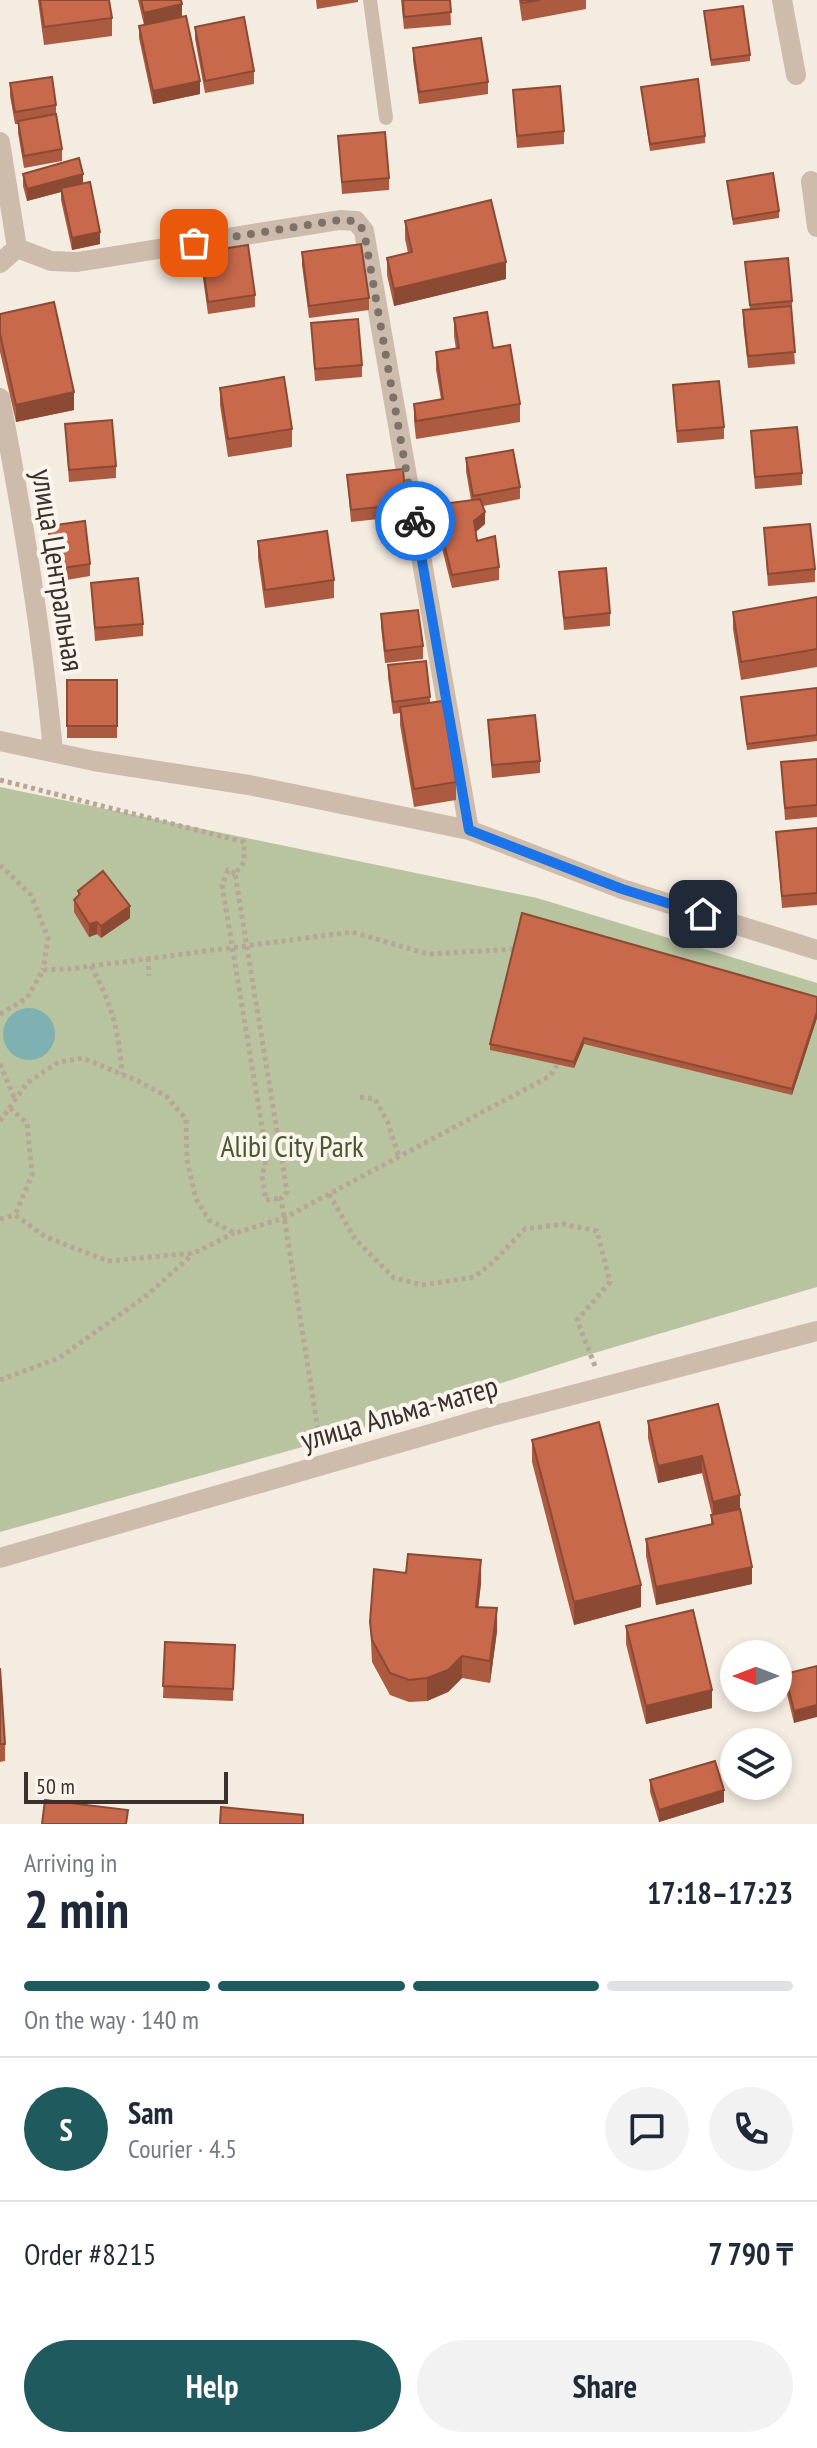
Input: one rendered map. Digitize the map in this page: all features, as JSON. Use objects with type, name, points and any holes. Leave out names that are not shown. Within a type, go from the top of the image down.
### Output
[{"type":"street","points":[[782,0],[796,75]]},
{"type":"street","points":[[0,142],[17,248]]},
{"type":"street","points":[[811,181],[817,227]]},
{"type":"street","points":[[17,248],[51,261],[77,262],[340,220],[356,221],[364,231],[469,830]]},
{"type":"street","points":[[0,263],[17,248]]},
{"type":"street","name":"улица Центральная","points":[[0,398],[44,655],[53,751]]},
{"type":"street","points":[[0,741],[94,761],[249,785],[469,830],[622,889],[817,950]]},
{"type":"street","name":"улица Альма-матер","points":[[0,1558],[496,1415],[817,1331]]},
{"type":"lane","points":[[370,0],[386,118]]},
{"type":"path","points":[[0,780],[244,842],[244,862],[235,874],[287,1192],[281,1198],[266,1200],[262,1176],[267,1157],[222,885],[228,870],[235,874]]},
{"type":"path","points":[[0,865],[31,895],[48,938],[43,970],[27,998],[0,1014]]},
{"type":"path","points":[[43,970],[352,932],[428,954],[515,949]]},
{"type":"path","points":[[148,958],[149,976]]},
{"type":"path","points":[[91,966],[106,994],[119,1035],[122,1074]]},
{"type":"path","points":[[0,1121],[27,1083],[59,1062],[83,1058],[122,1074],[166,1096],[186,1119],[187,1160],[196,1199],[209,1220],[235,1233]]},
{"type":"path","points":[[0,1064],[15,1100]]},
{"type":"path","points":[[0,1380],[59,1358],[146,1296],[194,1253],[235,1233],[284,1218],[550,1076],[557,1065]]},
{"type":"path","points":[[360,1097],[375,1099],[388,1123],[399,1157]]},
{"type":"path","points":[[10,1108],[27,1123],[32,1175],[15,1215]]},
{"type":"path","points":[[329,1194],[355,1239],[394,1278],[422,1285],[474,1277],[525,1229],[563,1224],[597,1231],[610,1282],[577,1320],[596,1370]]},
{"type":"path","points":[[281,1198],[320,1442]]},
{"type":"path","points":[[15,1215],[46,1237],[108,1261],[194,1253]]},
{"type":"path","points":[[0,1219],[15,1215]]},
{"type":"green space","name":"Alibi City Park","points":[[0,787],[537,898],[817,983],[817,1287],[591,1354],[320,1442],[0,1532]]},
{"type":"water","points":[[29,1008],[47,1016],[55,1034],[47,1052],[29,1060],[11,1052],[3,1034],[11,1016]]},
{"type":"building","points":[[40,0],[109,0],[112,18],[44,27]]},
{"type":"building","points":[[141,0],[181,0],[182,4],[144,13]]},
{"type":"building","points":[[403,0],[450,0],[451,12],[404,17]]},
{"type":"building","points":[[743,6],[750,55],[711,60],[704,11]]},
{"type":"building","points":[[186,16],[200,81],[153,91],[139,26]]},
{"type":"building","points":[[244,17],[254,71],[205,81],[195,27]]},
{"type":"building","points":[[481,38],[488,82],[419,92],[413,48]]},
{"type":"building","points":[[52,77],[56,105],[15,112],[10,83]]},
{"type":"building","points":[[698,79],[705,136],[650,144],[641,87]]},
{"type":"building","points":[[560,86],[564,131],[517,136],[513,90]]},
{"type":"building","points":[[56,114],[62,149],[24,156],[18,121]]},
{"type":"building","points":[[385,132],[389,178],[342,182],[338,136]]},
{"type":"building","points":[[79,158],[83,174],[27,189],[23,174]]},
{"type":"building","points":[[773,173],[779,211],[733,219],[727,181]]},
{"type":"building","points":[[90,182],[100,232],[72,238],[61,188]]},
{"type":"building","points":[[491,200],[506,262],[394,289],[387,258],[412,252],[405,221]]},
{"type":"building","points":[[361,244],[369,298],[309,306],[302,252]]},
{"type":"building","points":[[248,245],[255,295],[208,302],[201,252]]},
{"type":"building","points":[[788,258],[792,301],[750,305],[745,262]]},
{"type":"building","points":[[54,302],[74,392],[16,405],[0,334],[0,314]]},
{"type":"building","points":[[791,306],[795,352],[748,356],[743,310]]},
{"type":"building","points":[[487,312],[493,348],[510,345],[520,404],[416,421],[414,404],[443,399],[436,352],[459,348],[454,318]]},
{"type":"building","points":[[358,319],[362,365],[315,369],[311,323]]},
{"type":"building","points":[[284,377],[292,429],[228,439],[220,388]]},
{"type":"building","points":[[719,381],[724,427],[677,431],[673,385]]},
{"type":"building","points":[[112,420],[116,466],[69,470],[65,424]]},
{"type":"building","points":[[797,427],[802,473],[755,477],[751,431]]},
{"type":"building","points":[[513,450],[520,487],[473,496],[466,458]]},
{"type":"building","points":[[403,469],[406,504],[351,510],[347,475]]},
{"type":"building","points":[[480,499],[485,512],[474,521],[477,541],[495,536],[499,567],[452,575],[434,505]]},
{"type":"building","points":[[85,521],[90,564],[55,569],[48,526]]},
{"type":"building","points":[[810,524],[815,569],[768,574],[764,528]]},
{"type":"building","points":[[327,531],[334,580],[265,590],[258,541]]},
{"type":"building","points":[[606,568],[610,613],[564,618],[559,572]]},
{"type":"building","points":[[138,578],[143,624],[95,628],[91,583]]},
{"type":"building","points":[[817,597],[817,649],[741,662],[733,612]]},
{"type":"building","points":[[418,610],[423,646],[385,651],[381,614]]},
{"type":"building","points":[[426,661],[430,697],[393,702],[388,665]]},
{"type":"building","points":[[67,680],[117,680],[117,726],[67,726]]},
{"type":"building","points":[[817,688],[817,735],[747,744],[741,697]]},
{"type":"building","points":[[443,701],[456,782],[414,789],[400,707]]},
{"type":"building","points":[[535,715],[540,761],[492,765],[488,720]]},
{"type":"building","points":[[817,759],[817,805],[785,808],[781,762]]},
{"type":"building","points":[[817,828],[817,893],[782,896],[776,832]]},
{"type":"building","points":[[103,871],[130,906],[101,926],[97,922],[89,924],[74,900],[80,894],[78,891]]},
{"type":"building","points":[[522,913],[817,997],[817,1012],[792,1089],[584,1038],[574,1062],[490,1044]]},
{"type":"building","points":[[718,1404],[740,1495],[713,1502],[702,1456],[658,1466],[648,1421]]},
{"type":"building","points":[[599,1422],[641,1585],[574,1602],[532,1440]]},
{"type":"building","points":[[740,1509],[752,1567],[656,1587],[646,1539],[713,1524],[711,1515]]},
{"type":"building","points":[[408,1554],[481,1560],[476,1607],[497,1608],[490,1661],[462,1656],[448,1670],[427,1678],[409,1680],[390,1673],[372,1640],[370,1622],[374,1569],[406,1573]]},
{"type":"building","points":[[693,1610],[712,1690],[646,1706],[626,1626]]},
{"type":"building","points":[[165,1642],[235,1645],[233,1689],[163,1686]]},
{"type":"building","points":[[817,1666],[817,1705],[794,1711],[792,1672]]},
{"type":"building","points":[[0,1668],[5,1744],[0,1744]]},
{"type":"building","points":[[715,1761],[720,1791],[659,1810],[650,1780]]},
{"type":"building","points":[[45,1800],[128,1810],[126,1824],[42,1824]]},
{"type":"building","points":[[221,1807],[303,1815],[303,1824],[220,1824]]},
{"type":"way so far","points":[[194,243],[340,220],[356,221],[364,231],[415,521]]},
{"type":"route","points":[[415,521],[469,830],[622,889],[703,914]]}]
